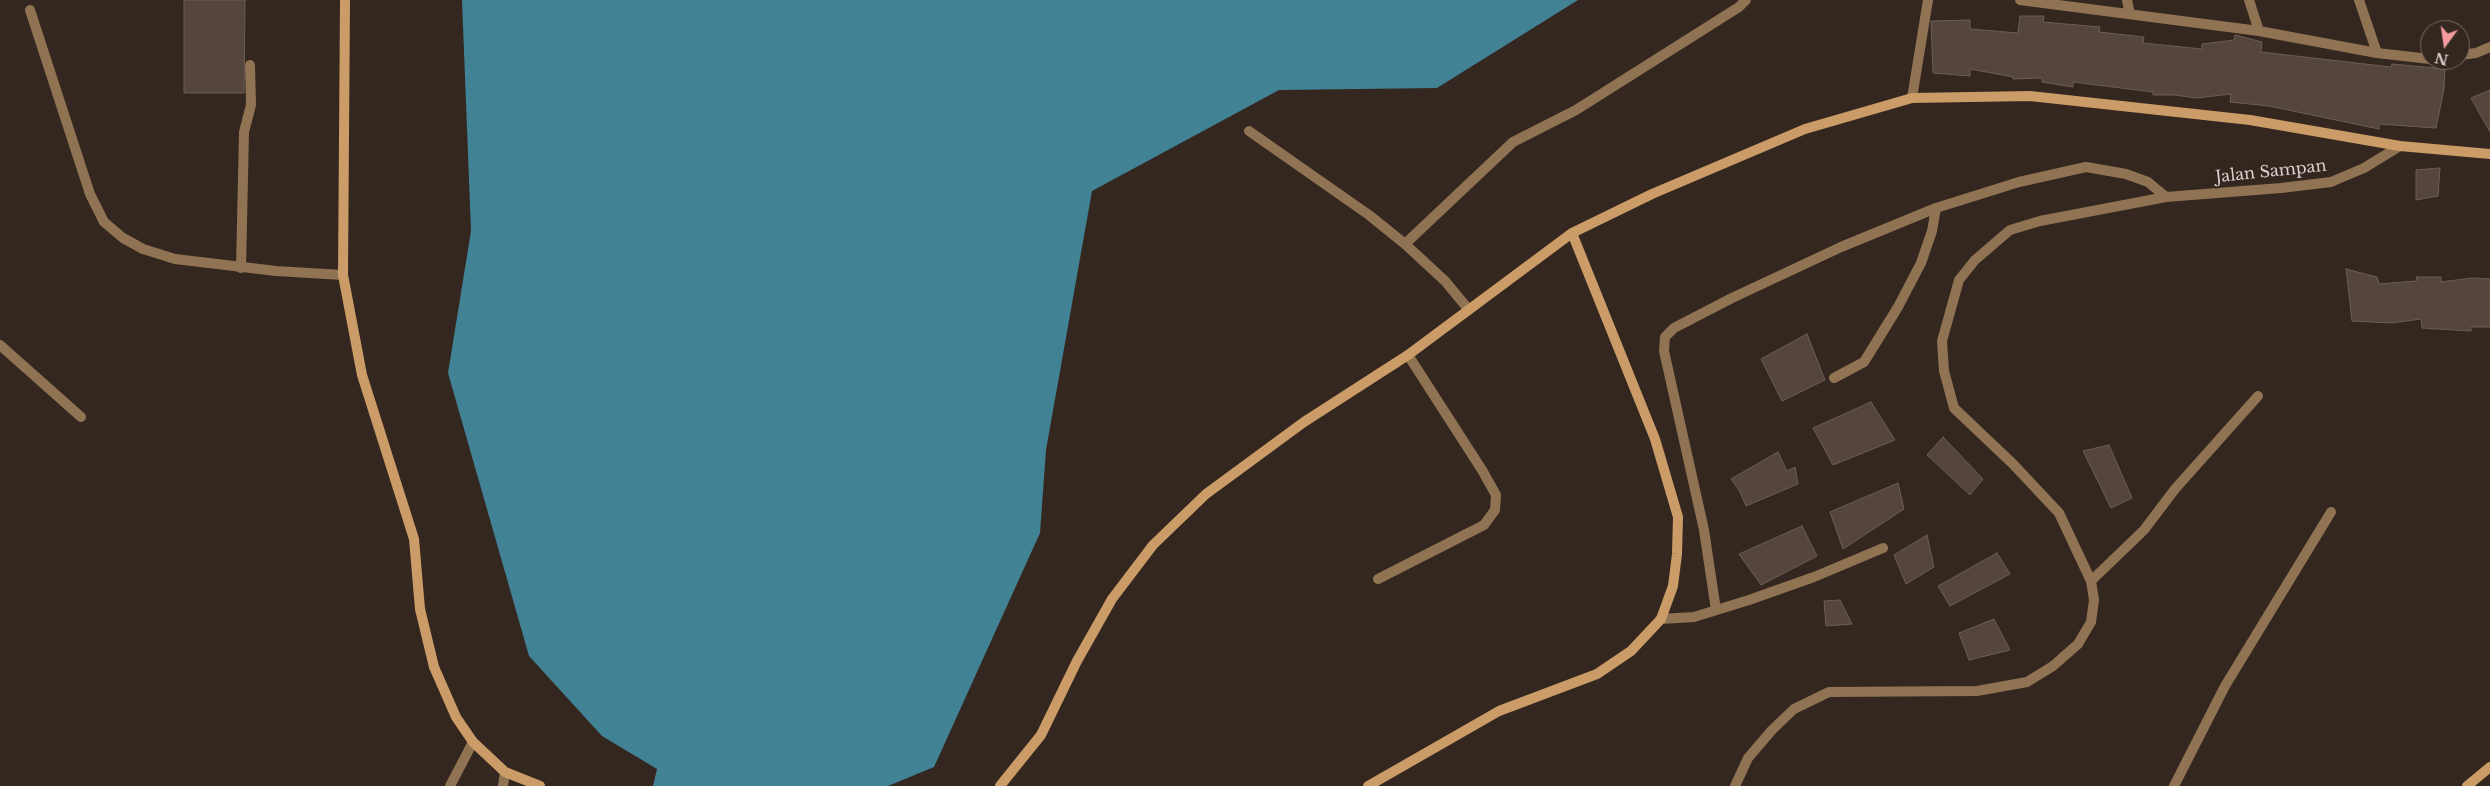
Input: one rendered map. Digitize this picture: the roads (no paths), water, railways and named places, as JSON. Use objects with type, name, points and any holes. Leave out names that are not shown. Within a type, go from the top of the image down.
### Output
[{"type":"street","points":[[346,0],[343,276],[362,375],[414,539],[420,609],[434,667],[456,717],[473,742],[505,772],[540,786]]},
{"type":"street","points":[[1405,244],[1513,142],[1576,110],[1739,7],[1746,0]]},
{"type":"street","points":[[1912,98],[1928,0]]},
{"type":"street","points":[[2020,0],[2259,31],[2377,53],[2420,57]]},
{"type":"street","points":[[2127,0],[2130,14]]},
{"type":"street","points":[[2249,0],[2259,31]]},
{"type":"street","points":[[2359,0],[2377,53]]},
{"type":"street","points":[[30,10],[90,194],[104,222],[123,238],[143,249],[175,259],[241,268],[343,276]]},
{"type":"street","points":[[2470,54],[2490,47]]},
{"type":"street","points":[[241,268],[244,132],[250,105],[250,65]]},
{"type":"street","points":[[1000,786],[1041,735],[1077,661],[1112,600],[1153,545],[1206,494],[1304,422],[1408,355],[1572,233],[1652,194],[1805,129],[1912,98],[2039,97],[2250,120],[2400,146],[2490,154]]},
{"type":"street","points":[[1249,131],[1369,215],[1405,244],[1445,282],[1470,310]]},
{"type":"street","name":"Jalan Sampan","points":[[1736,786],[1748,758],[1772,730],[1794,709],[1829,692],[1977,691],[2027,682],[2053,666],[2078,644],[2090,622],[2094,600],[2090,582],[2059,513],[2013,464],[1954,408],[1944,371],[1942,341],[1959,280],[1976,260],[2010,230],[2040,221],[2166,197],[2331,182],[2364,168],[2400,146]]},
{"type":"street","points":[[1716,610],[1704,530],[1664,351],[1665,337],[1674,328],[1732,298],[1841,247],[1936,208],[2019,182],[2086,167],[2126,174],[2148,182],[2166,197]]},
{"type":"street","points":[[1834,378],[1864,362],[1898,307],[1921,263],[1932,232],[1936,208]]},
{"type":"street","points":[[1368,786],[1499,711],[1597,674],[1631,651],[1661,619],[1673,586],[1677,554],[1678,517],[1655,439],[1572,233]]},
{"type":"street","points":[[0,345],[81,417]]},
{"type":"street","points":[[1378,579],[1484,525],[1495,510],[1496,495],[1482,470],[1408,355]]},
{"type":"street","points":[[2090,582],[2144,530],[2175,489],[2258,396]]},
{"type":"street","points":[[2174,786],[2225,686],[2331,512]]},
{"type":"street","points":[[1661,619],[1694,617],[1716,610],[1814,577],[1883,548]]},
{"type":"street","points":[[450,786],[473,742]]},
{"type":"street","points":[[2468,786],[2490,767]]},
{"type":"street","points":[[503,786],[505,772]]},
{"type":"water","points":[[462,0],[1578,0],[1437,88],[1279,90],[1092,191],[1046,450],[1040,533],[934,767],[888,786],[653,786],[657,769],[602,736],[529,656],[448,373],[471,231]]}]
